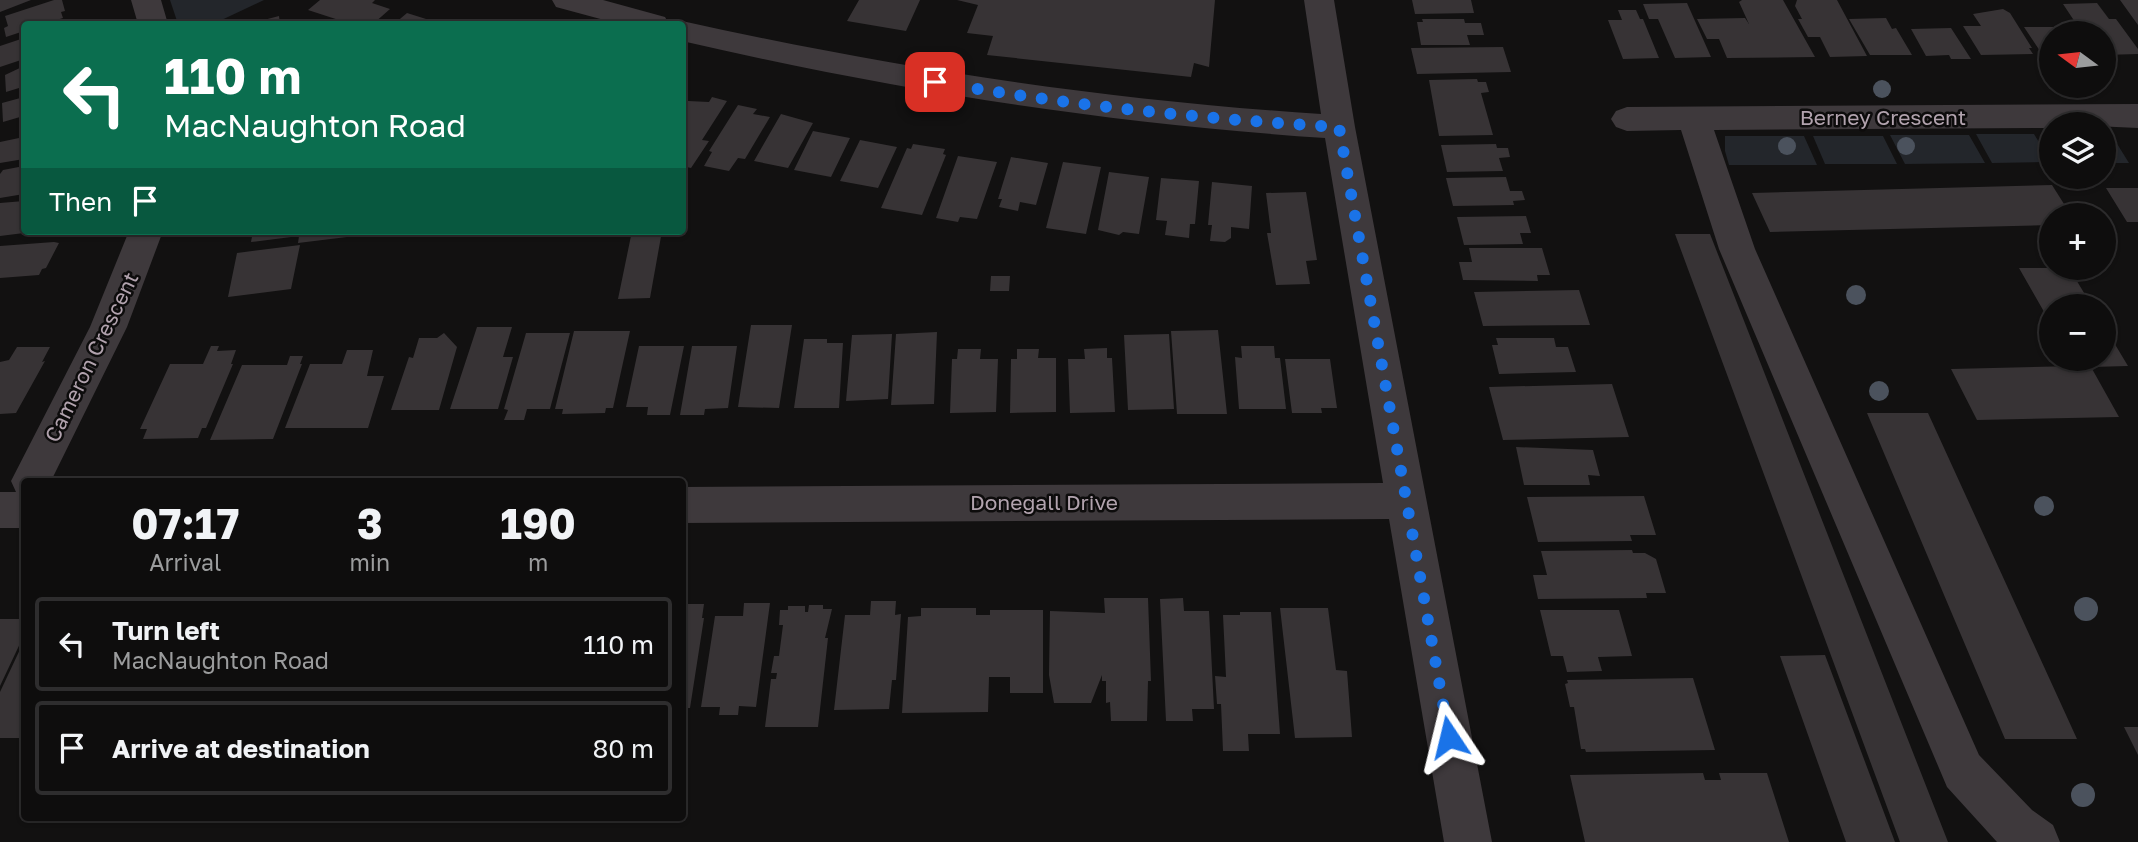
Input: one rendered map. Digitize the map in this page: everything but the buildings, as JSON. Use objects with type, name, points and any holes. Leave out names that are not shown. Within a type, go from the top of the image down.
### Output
[{"type":"street","points":[[146,0],[152,21]]},
{"type":"street","points":[[568,0],[642,21]]},
{"type":"street","points":[[1319,0],[1339,127],[1468,842]]},
{"type":"street","points":[[686,32],[815,61],[983,91],[1199,117],[1339,127]]},
{"type":"street","name":"Berney Crescent","points":[[1627,119],[2138,116]]},
{"type":"street","points":[[1694,119],[1737,249],[1963,771],[2015,827],[2036,842]]},
{"type":"street","name":"Cameron Crescent","points":[[31,478],[106,336],[131,279],[145,235]]},
{"type":"street","name":"Donegall Drive","points":[[686,505],[1406,501]]},
{"type":"shaded area","points":[[170,0],[264,0],[219,21],[177,21]]},
{"type":"shaded area","points":[[1976,134],[2034,134],[2039,142],[2039,162],[1992,163]]},
{"type":"shaded area","points":[[1890,135],[1969,135],[1985,163],[1905,164]]},
{"type":"shaded area","points":[[1725,136],[1804,136],[1817,165],[1729,165]]},
{"type":"shaded area","points":[[1813,136],[1883,136],[1897,164],[1825,164]]},
{"type":"shaded area","points":[[2116,142],[2129,163],[2116,163]]},
{"type":"route","points":[[935,82],[1097,106],[1199,117],[1339,127],[1449,737]]}]
